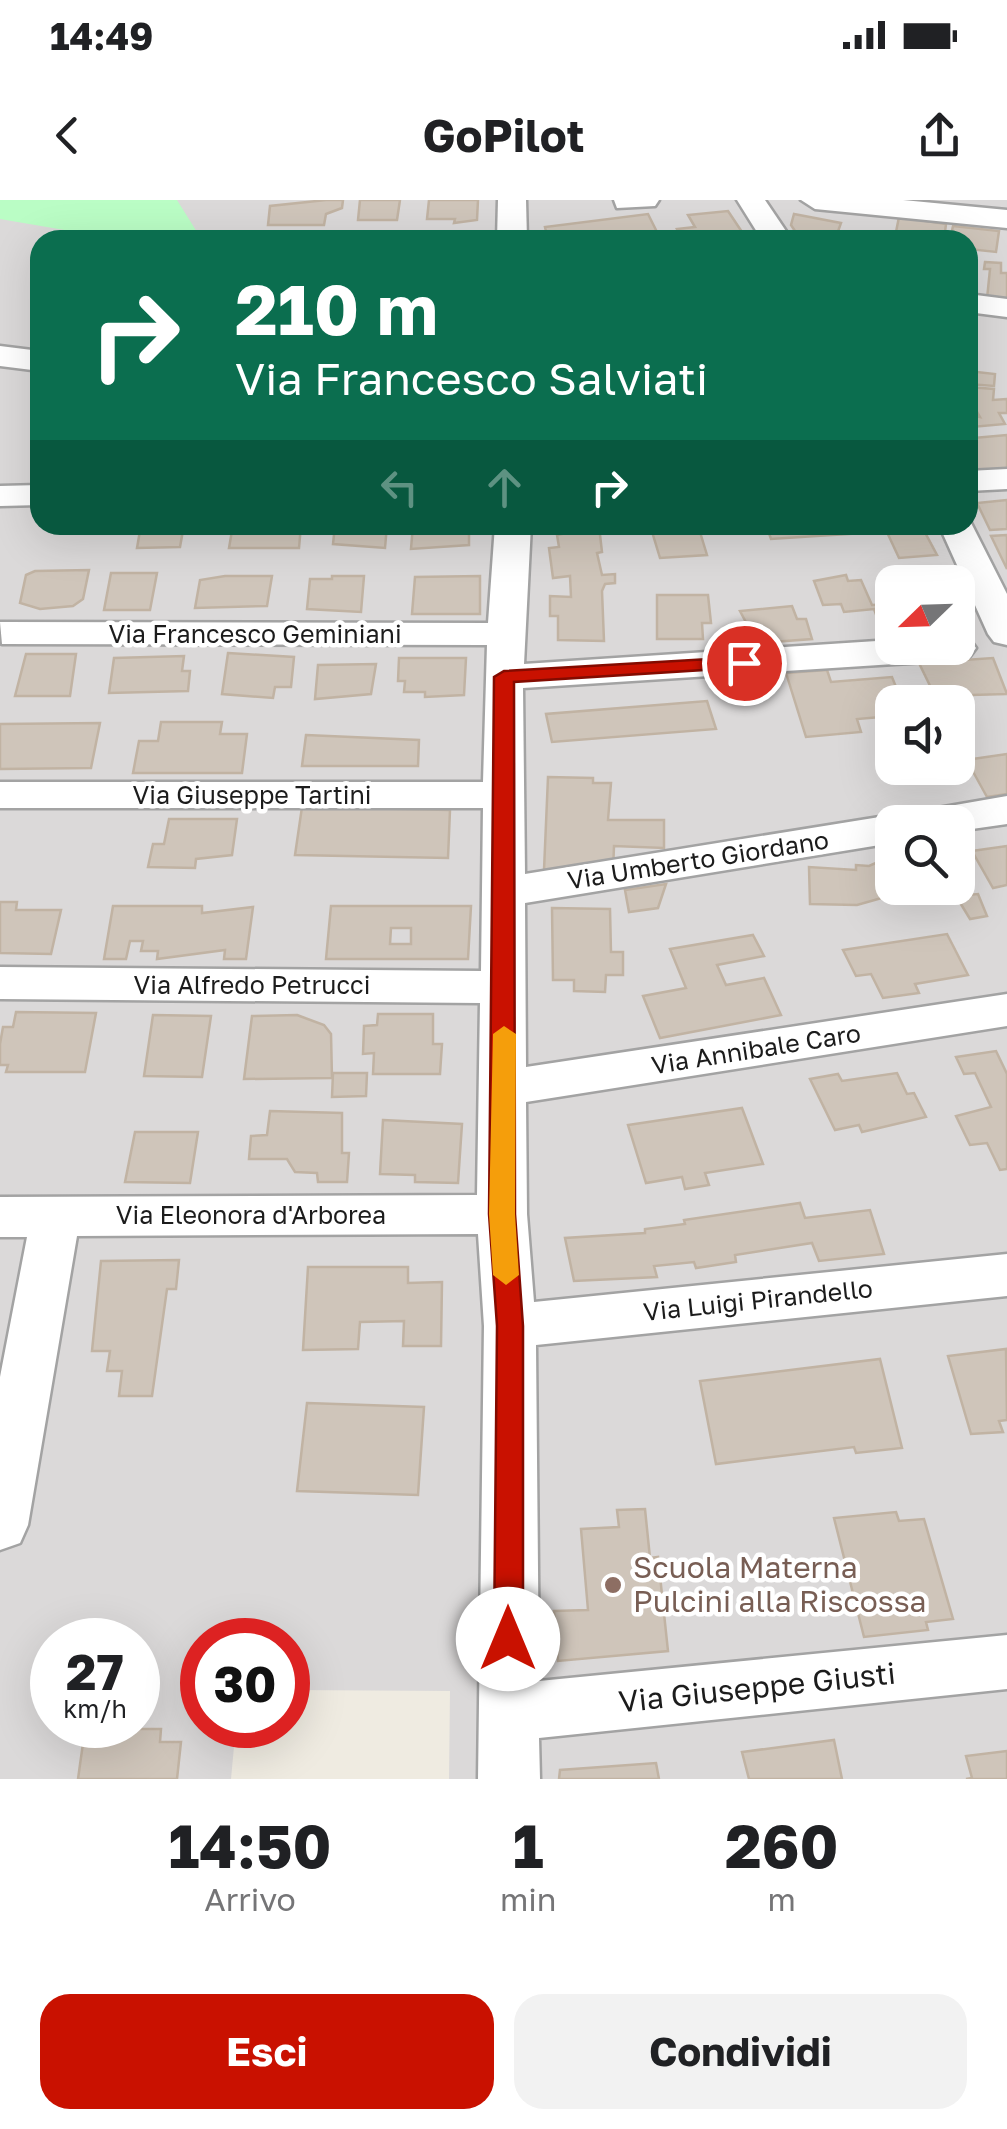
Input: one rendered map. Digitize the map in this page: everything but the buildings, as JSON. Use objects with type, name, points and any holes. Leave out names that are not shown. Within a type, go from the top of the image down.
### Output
[{"type":"street","points":[[512,200],[512,230]]},
{"type":"street","points":[[751,200],[770,230]]},
{"type":"street","points":[[815,200],[1007,220]]},
{"type":"street","points":[[978,304],[1007,308]]},
{"type":"street","points":[[0,356],[30,360]]},
{"type":"street","points":[[978,480],[1007,479]]},
{"type":"street","points":[[0,496],[30,495]]},
{"type":"street","points":[[509,1779],[510,1326],[502,1214],[506,656],[512,535]]},
{"type":"street","points":[[962,535],[1007,634]]},
{"type":"street","name":"Via Francesco Geminiani","points":[[2,633],[506,656],[875,649]]},
{"type":"street","name":"Via Francesco Geminiani","points":[[975,647],[1007,644]]},
{"type":"street","name":"Via Giuseppe Tartini","points":[[0,794],[505,795]]},
{"type":"street","points":[[975,815],[1007,810]]},
{"type":"street","name":"Via Umberto Giordano","points":[[504,892],[875,831]]},
{"type":"street","name":"Via Alfredo Petrucci","points":[[0,982],[504,986]]},
{"type":"street","name":"Via Annibale Caro","points":[[505,1088],[1007,1010]]},
{"type":"street","name":"Via Eleonora d'Arborea","points":[[0,1217],[502,1214]]},
{"type":"street","points":[[0,1525],[54,1217]]},
{"type":"street","name":"Via Luigi Pirandello","points":[[510,1326],[1007,1274]]},
{"type":"street","name":"Via Giuseppe Giusti","points":[[507,1713],[1007,1662]]},
{"type":"shaded area","points":[[0,200],[1007,200],[1007,1779],[449,1779],[450,1691],[310,1690],[310,1618],[180,1618],[180,1748],[234,1748],[231,1779],[0,1779]]},
{"type":"green space","points":[[0,200],[177,200],[196,230],[64,230],[0,219]]},
{"type":"slow traffic","points":[[504,1034],[502,1214],[506,1275]]},
{"type":"place","name":"Scuola Materna Pulcini alla Riscossa","points":[[613,1585]]},
{"type":"route","points":[[508,1639],[510,1326],[502,1214],[504,677],[744,663]]}]
